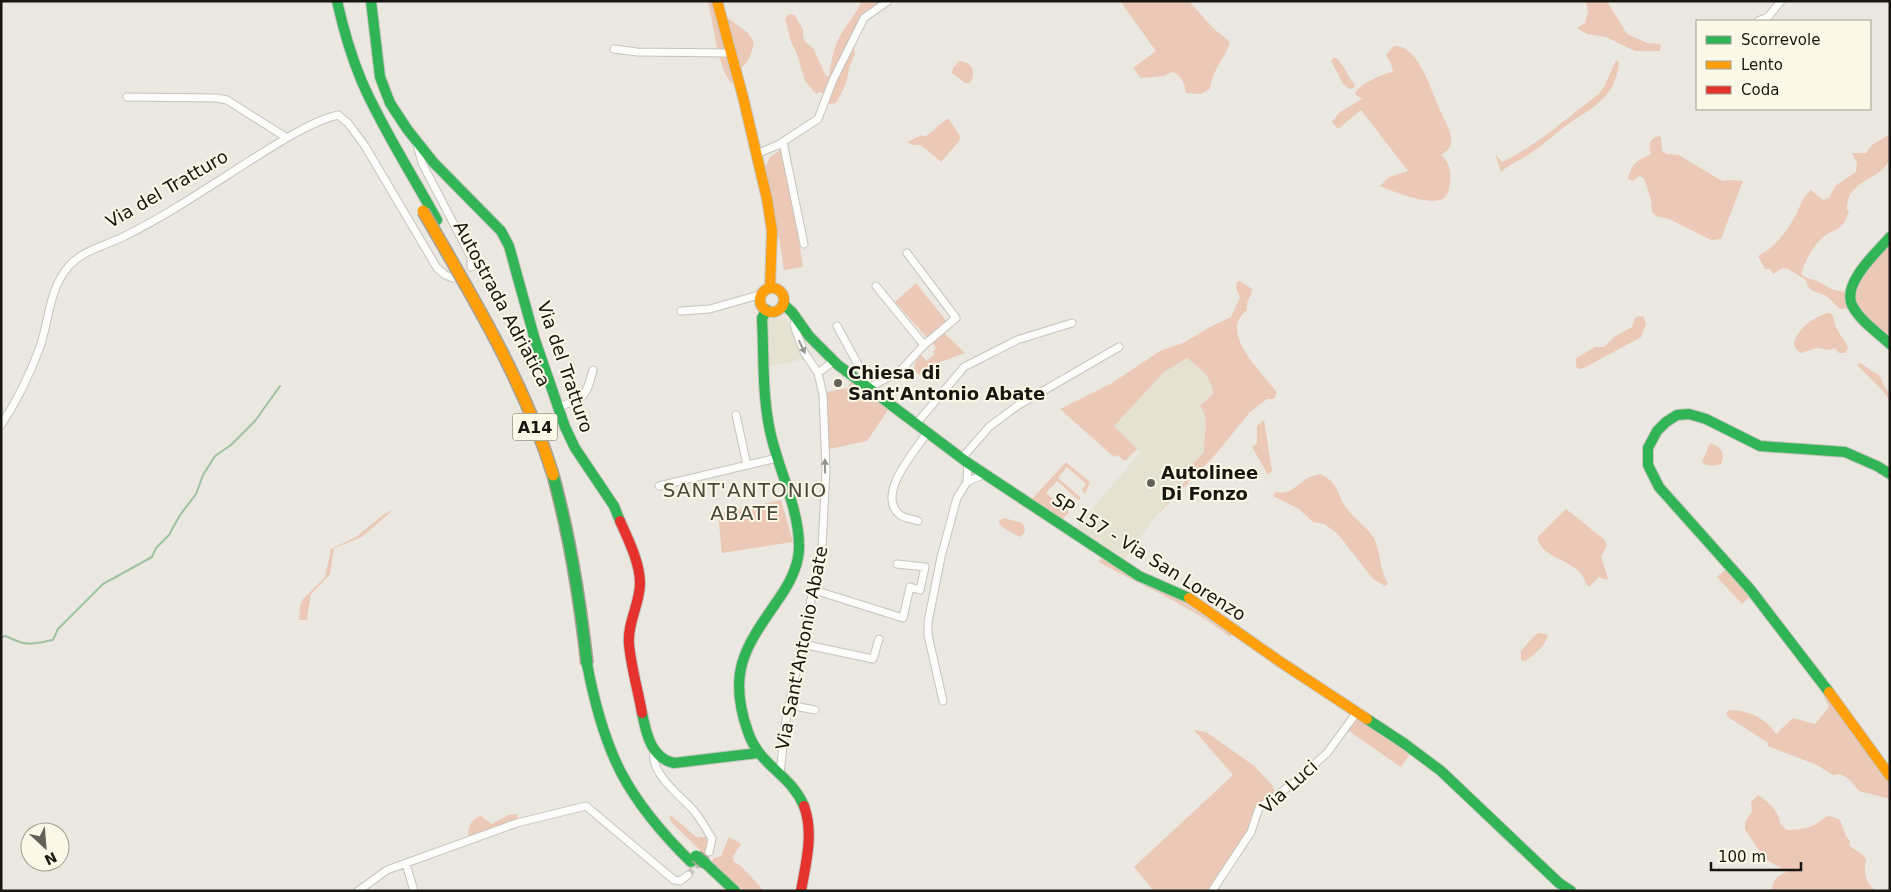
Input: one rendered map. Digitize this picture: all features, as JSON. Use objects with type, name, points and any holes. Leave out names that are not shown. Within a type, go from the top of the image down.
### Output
[{"type":"main road","name":"Autostrada Adriatica","points":[[328,1],[341,49],[356,88],[500,348],[542,444],[558,494],[574,561],[590,661]]},
{"type":"main road","name":"Autostrada Adriatica","points":[[337,1],[349,47],[362,82],[387,132],[479,292],[510,352],[552,449],[568,500],[585,582],[594,704],[602,732],[618,771],[644,813],[664,835],[700,860],[735,891]]},
{"type":"main road","name":"Via del Tratturo","points":[[371,1],[380,77],[390,103],[407,129],[434,163],[501,231],[509,246],[528,314],[558,407],[575,448],[614,506],[629,541],[638,570],[640,584],[629,630],[629,644],[644,722],[654,752]]},
{"type":"main road","points":[[720,5],[767,199],[772,231],[766,291],[760,301],[766,310],[778,310],[783,304],[782,294],[777,289],[766,291]]},
{"type":"main road","points":[[1890,238],[1858,276],[1850,294],[1850,300],[1855,310],[1890,344]]},
{"type":"main road","name":"SP 157 - Via San Lorenzo","points":[[783,304],[809,336],[834,362],[965,460],[1139,576],[1186,596],[1405,744],[1441,771],[1559,883],[1571,891]]},
{"type":"main road","points":[[766,310],[762,318],[769,429],[798,530],[798,559],[783,592],[761,622],[744,651],[740,662],[739,684],[741,709],[758,753],[796,790],[807,815],[809,843],[801,891]]},
{"type":"main road","points":[[1890,474],[1845,452],[1760,446],[1748,442],[1698,416],[1687,413],[1674,417],[1661,426],[1646,450],[1646,462],[1650,475],[1750,589],[1782,629],[1890,776]]},
{"type":"main road","points":[[654,752],[667,762],[689,762],[758,753]]},
{"type":"main road","name":"Autostrada Adriatica","points":[[700,860],[723,891]]},
{"type":"street","points":[[756,154],[783,142],[818,119],[833,80],[864,18],[888,1]]},
{"type":"street","points":[[1761,20],[1768,18],[1781,1]]},
{"type":"street","points":[[614,49],[637,52],[731,53]]},
{"type":"street","points":[[127,97],[218,98],[227,100],[287,138]]},
{"type":"street","name":"Via del Tratturo","points":[[1,425],[24,385],[40,346],[57,284],[69,266],[79,257],[125,236],[183,204],[287,138],[328,117],[338,115],[348,123],[366,146],[437,268],[445,275],[453,278]]},
{"type":"street","points":[[416,141],[422,163],[471,257],[471,267]]},
{"type":"street","points":[[783,142],[804,244]]},
{"type":"street","points":[[837,326],[867,381],[868,388],[900,370],[924,345],[956,318],[907,253]]},
{"type":"street","points":[[876,286],[924,345]]},
{"type":"street","points":[[681,311],[710,309],[766,291]]},
{"type":"street","name":"Via Sant'Antonio Abate","points":[[780,773],[789,705],[822,548],[826,469],[823,395],[818,373],[804,352],[796,331],[794,324],[797,319]]},
{"type":"street","points":[[916,424],[964,367],[1017,340],[1072,322]]},
{"type":"street","points":[[967,482],[965,460],[989,427],[1017,406],[1119,347]]},
{"type":"street","points":[[818,373],[834,362]]},
{"type":"street","points":[[558,407],[581,397],[588,391],[593,370]]},
{"type":"street","points":[[736,415],[747,465]]},
{"type":"street","points":[[918,521],[901,516],[894,509],[891,493],[892,487],[927,433]]},
{"type":"street","points":[[659,486],[777,458]]},
{"type":"street","points":[[942,701],[928,635],[928,622],[957,498],[967,482],[985,474]]},
{"type":"street","points":[[814,590],[903,618],[910,587],[920,590],[925,567],[897,564]]},
{"type":"street","points":[[802,644],[873,659],[879,639]]},
{"type":"street","points":[[789,705],[816,710]]},
{"type":"street","name":"Via Luci","points":[[1212,891],[1251,832],[1259,808],[1295,782],[1327,753],[1357,712]]},
{"type":"street","points":[[654,752],[655,764],[665,781],[695,812],[712,838],[700,860]]},
{"type":"street","points":[[665,781],[664,773],[667,762]]},
{"type":"street","points":[[358,891],[386,870],[518,823],[586,806],[674,880],[680,881],[688,875]]},
{"type":"street","points":[[406,864],[414,891]]},
{"type":"shaded area","points":[[708,1],[714,1],[733,83],[726,76],[719,56]]},
{"type":"shaded area","points":[[861,1],[886,1],[864,18],[823,97],[823,93],[816,94],[805,81],[797,54],[791,42],[785,18],[789,14],[795,15],[803,30],[803,37],[806,43],[813,48],[826,76],[829,76],[832,57],[837,43]]},
{"type":"shaded area","points":[[1120,1],[1189,1],[1214,29],[1230,42],[1213,76],[1210,89],[1201,94],[1186,93],[1182,80],[1172,72],[1164,76],[1141,78],[1133,68],[1156,51]]},
{"type":"shaded area","points":[[1586,1],[1607,1],[1627,34],[1647,43],[1661,44],[1660,51],[1635,51],[1606,37],[1587,34],[1577,28],[1585,23],[1588,12]]},
{"type":"shaded area","points":[[724,15],[748,33],[754,42],[749,58],[738,70]]},
{"type":"shaded area","points":[[854,43],[855,54],[850,65],[846,84],[836,103],[829,104],[826,102]]},
{"type":"shaded area","points":[[1394,46],[1402,47],[1417,60],[1428,80],[1451,135],[1450,146],[1441,155],[1448,163],[1450,170],[1448,192],[1444,198],[1438,200],[1430,201],[1412,198],[1380,186],[1389,177],[1408,171],[1361,110],[1338,129],[1332,122],[1340,112],[1362,99],[1355,94],[1361,87],[1377,77],[1393,72],[1386,55]]},
{"type":"shaded area","points":[[1333,58],[1336,58],[1342,64],[1355,85],[1354,88],[1350,89],[1343,84],[1331,61]]},
{"type":"shaded area","points":[[1616,60],[1619,62],[1617,73],[1605,97],[1537,149],[1501,172],[1495,154],[1502,162],[1528,147],[1564,121],[1600,93]]},
{"type":"shaded area","points":[[959,61],[967,63],[972,68],[973,75],[970,83],[965,83],[952,73],[953,68]]},
{"type":"shaded area","points":[[948,118],[960,136],[959,141],[941,162],[921,145],[913,145],[907,142],[922,135],[925,137]]},
{"type":"shaded area","points":[[1890,134],[1890,158],[1886,165],[1852,192],[1848,200],[1847,210],[1849,211],[1844,222],[1838,229],[1826,235],[1818,242],[1810,253],[1802,271],[1802,275],[1806,277],[1834,290],[1847,292],[1850,308],[1840,309],[1827,297],[1811,290],[1806,280],[1788,269],[1783,268],[1773,274],[1770,269],[1765,269],[1758,256],[1781,238],[1797,213],[1802,200],[1808,193],[1811,190],[1823,200],[1829,198],[1835,186],[1856,172],[1857,163],[1852,153],[1866,153],[1872,145]]},
{"type":"shaded area","points":[[1659,136],[1661,137],[1662,151],[1667,154],[1679,155],[1722,181],[1743,181],[1721,239],[1711,240],[1669,219],[1656,216],[1652,212],[1651,200],[1644,178],[1639,176],[1633,181],[1628,179],[1636,163],[1651,154],[1650,143]]},
{"type":"shaded area","points":[[782,149],[798,223],[803,267],[784,270],[779,238],[774,235],[764,170],[770,157]]},
{"type":"shaded area","points":[[1890,243],[1890,332],[1886,335],[1860,311],[1856,303],[1856,294],[1864,276]]},
{"type":"shaded area","points":[[1240,281],[1252,289],[1247,310],[1239,319],[1237,330],[1240,341],[1253,364],[1277,393],[1274,399],[1267,399],[1250,412],[1215,455],[1155,517],[1194,471],[1192,465],[1204,452],[1206,423],[1204,412],[1200,406],[1213,394],[1211,383],[1205,373],[1187,358],[1164,372],[1114,426],[1137,449],[1125,461],[1117,455],[1114,457],[1060,409],[1112,383],[1160,351],[1185,342],[1231,317],[1240,297],[1236,288],[1237,282]]},
{"type":"shaded area","points":[[916,283],[947,322],[928,339],[895,302]]},
{"type":"shaded area","points":[[1831,313],[1838,332],[1847,345],[1848,348],[1845,353],[1839,353],[1835,348],[1830,350],[1817,348],[1801,353],[1795,348],[1794,342],[1799,332],[1811,321]]},
{"type":"shaded area","points":[[1639,316],[1644,317],[1646,324],[1641,337],[1584,368],[1578,369],[1576,358],[1595,347],[1604,347],[1614,337],[1632,327],[1635,318]]},
{"type":"shaded area","points":[[769,318],[786,318],[806,359],[767,366],[767,321]]},
{"type":"shaded area","points":[[944,333],[965,353],[935,364],[934,368],[937,375],[925,378],[917,373],[914,365],[921,355],[926,361],[935,354],[933,352],[936,348],[932,343]]},
{"type":"shaded area","points":[[1187,358],[1203,370],[1213,386],[1213,394],[1200,406],[1206,416],[1207,425],[1203,441],[1204,452],[1192,465],[1194,471],[1155,517],[1121,564],[1073,531],[1140,453],[1113,426],[1164,372]]},
{"type":"shaded area","points":[[1860,363],[1880,376],[1890,394],[1890,401],[1883,391],[1857,365]]},
{"type":"shaded area","points":[[851,381],[888,410],[867,441],[829,449],[827,392],[847,388]]},
{"type":"shaded area","points":[[1264,420],[1272,471],[1268,475],[1252,447],[1257,443],[1257,426]]},
{"type":"shaded area","points":[[1710,443],[1720,448],[1723,454],[1721,464],[1713,466],[1702,462]]},
{"type":"shaded area","points":[[1066,462],[1090,482],[1085,494],[1082,490],[1086,484],[1067,467],[1058,478],[1080,499],[1076,503],[1078,500],[1057,481],[1046,493],[1069,512],[1060,523],[1029,502]]},
{"type":"shaded area","points":[[1320,474],[1331,481],[1344,505],[1374,538],[1383,574],[1388,584],[1385,586],[1373,579],[1337,533],[1324,524],[1313,522],[1299,509],[1273,496],[1276,492],[1289,491],[1308,478]]},
{"type":"shaded area","points":[[781,500],[793,542],[722,553],[718,514]]},
{"type":"shaded area","points":[[394,509],[362,537],[334,548],[330,574],[311,594],[308,620],[299,620],[300,606],[303,599],[325,577],[331,549],[356,537],[383,515]]},
{"type":"shaded area","points":[[1566,509],[1605,540],[1607,546],[1601,557],[1608,578],[1606,580],[1599,577],[1588,586],[1579,572],[1549,553],[1540,544],[1537,538]]},
{"type":"shaded area","points":[[1004,518],[1022,523],[1025,528],[1024,533],[1020,537],[999,524],[999,521]]},
{"type":"shaded area","points":[[1101,558],[1137,581],[1178,599],[1232,635],[1230,637],[1183,606],[1099,562]]},
{"type":"shaded area","points":[[1726,569],[1751,596],[1742,604],[1717,577]]},
{"type":"shaded area","points":[[1539,633],[1548,636],[1544,644],[1528,659],[1525,661],[1521,660],[1521,651]]},
{"type":"shaded area","points":[[1828,695],[1890,781],[1890,799],[1859,791],[1849,779],[1840,774],[1833,775],[1817,765],[1768,746],[1768,743],[1728,717],[1726,713],[1729,710],[1736,710],[1750,713],[1762,719],[1776,734],[1793,718],[1815,724],[1829,707],[1824,696]]},
{"type":"shaded area","points":[[1356,718],[1410,754],[1401,767],[1346,729]]},
{"type":"shaded area","points":[[1194,730],[1206,732],[1253,765],[1272,785],[1275,792],[1264,802],[1250,830],[1210,891],[1154,891],[1134,867],[1233,775]]},
{"type":"shaded area","points":[[1758,795],[1773,807],[1778,815],[1780,824],[1787,830],[1809,827],[1828,816],[1840,820],[1850,841],[1849,845],[1866,859],[1865,875],[1873,891],[1771,891],[1776,879],[1787,872],[1767,860],[1745,829],[1745,822],[1752,811],[1751,802]]},
{"type":"shaded area","points":[[517,814],[518,822],[470,837],[468,835],[471,823],[478,817],[481,816],[492,824],[508,815]]},
{"type":"shaded area","points":[[672,816],[696,837],[706,837],[708,846],[705,855],[672,823],[669,817]]},
{"type":"shaded area","points":[[729,837],[741,844],[733,856],[734,862],[741,866],[764,891],[744,891],[711,862],[714,858],[721,856]]},
{"type":"waterway","points":[[1,637],[6,636],[29,644],[53,640],[58,629],[103,584],[152,557],[156,548],[169,535],[180,515],[196,494],[203,475],[215,456],[231,445],[255,421],[280,386]]},
{"type":"tunnel","points":[[688,875],[703,858]]},
{"type":"traffic: fast","points":[[337,1],[354,62],[370,100],[437,220]]},
{"type":"traffic: fast","points":[[371,1],[380,77],[390,103],[407,129],[434,163],[501,231],[509,246],[535,340],[565,427],[575,448],[614,506],[620,521]]},
{"type":"traffic: fast","points":[[1890,237],[1862,268],[1852,287],[1850,296],[1852,305],[1859,316],[1890,344]]},
{"type":"traffic: fast","points":[[783,304],[792,312],[809,336],[838,365],[968,463],[1139,576],[1189,598]]},
{"type":"traffic: fast","points":[[767,310],[762,318],[764,389],[767,417],[795,515],[799,551],[794,572],[788,585],[758,630],[743,659],[739,692],[742,710],[753,744],[767,762],[791,785],[804,806]]},
{"type":"traffic: fast","points":[[1829,692],[1750,589],[1659,487],[1648,465],[1648,448],[1657,431],[1666,422],[1677,415],[1689,414],[1706,419],[1760,446],[1845,452],[1890,474]]},
{"type":"traffic: fast","points":[[553,475],[574,569],[587,664]]},
{"type":"traffic: fast","points":[[587,664],[601,723],[621,772],[634,795],[650,817],[691,862]]},
{"type":"traffic: fast","points":[[642,713],[645,729],[651,744],[660,756],[674,763],[758,753]]},
{"type":"traffic: fast","points":[[1367,719],[1441,771],[1559,883],[1571,891]]},
{"type":"traffic: fast","points":[[696,856],[705,863]]},
{"type":"traffic: fast","points":[[705,863],[735,891]]},
{"type":"traffic: slow","points":[[717,1],[743,97],[767,199],[772,231],[770,288]]},
{"type":"traffic: slow","points":[[423,211],[496,340],[527,406],[553,475]]},
{"type":"traffic: slow","points":[[772,288],[777,289],[783,295],[784,300],[783,305],[777,311],[772,312],[767,311],[761,305],[760,300],[761,295],[767,289],[772,288]]},
{"type":"traffic: slow","points":[[1189,598],[1367,719]]},
{"type":"traffic: slow","points":[[1829,692],[1890,776]]},
{"type":"traffic: jam","points":[[620,521],[633,551],[640,583],[630,629],[629,644],[642,713]]},
{"type":"traffic: jam","points":[[801,891],[809,837],[804,806]]},
{"type":"place","name":"Chiesa di Sant'Antonio Abate","points":[[838,383]]},
{"type":"place","name":"Autolinee Di Fonzo","points":[[1151,483]]},
{"type":"district","name":"SANT'ANTONIO ABATE","points":[[745,502]]}]
